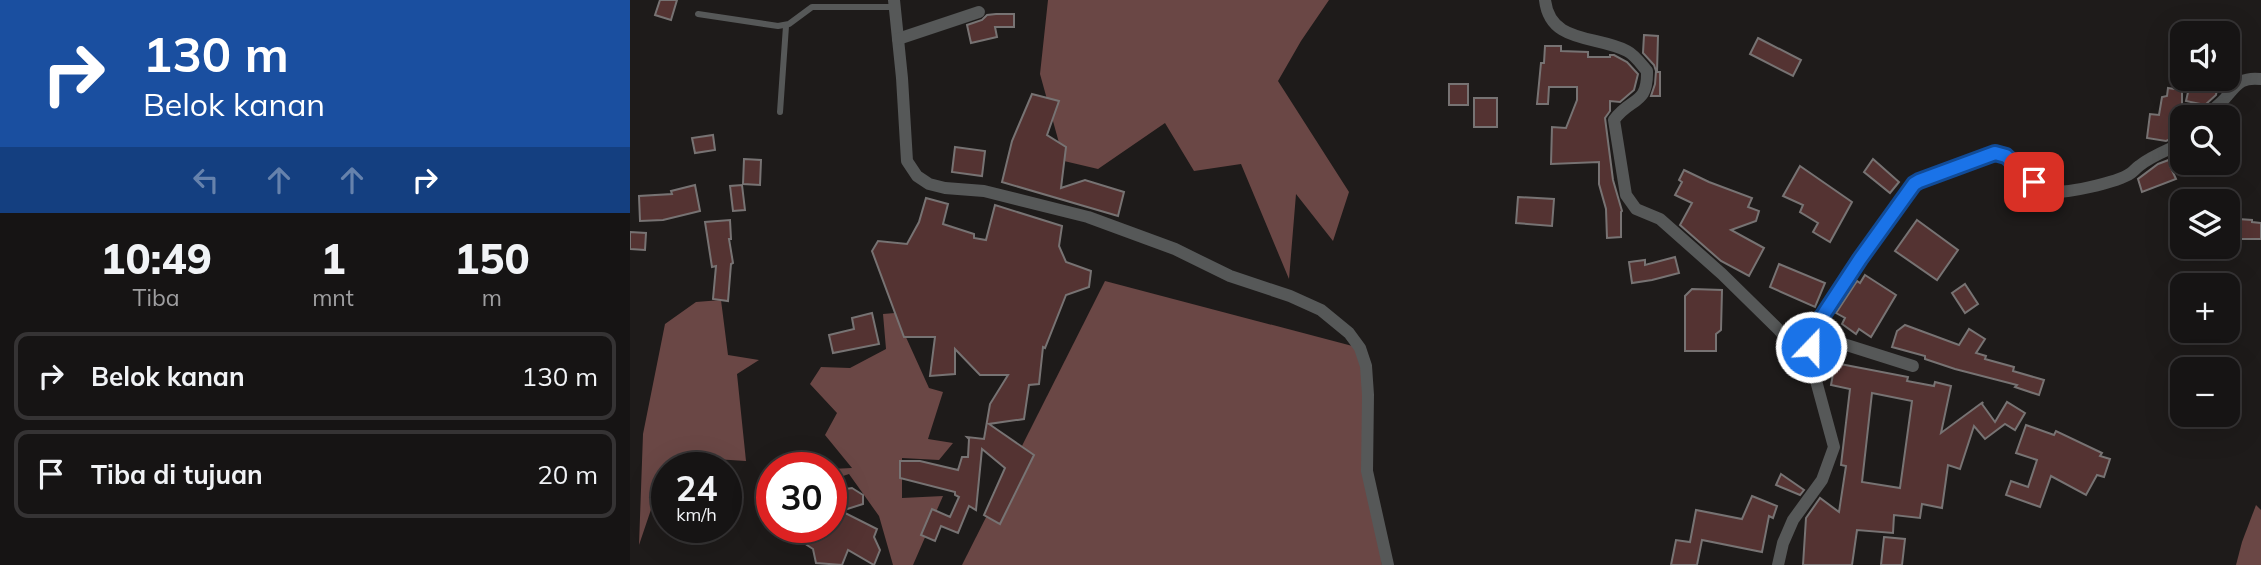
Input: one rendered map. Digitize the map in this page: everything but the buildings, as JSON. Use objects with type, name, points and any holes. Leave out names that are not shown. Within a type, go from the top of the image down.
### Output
[{"type":"street","points":[[1545,0],[1546,12],[1554,24],[1566,34],[1601,41],[1630,52],[1647,71],[1647,87],[1640,97],[1614,120],[1626,195],[1636,209],[1660,219],[1779,330],[1809,364],[1822,397],[1834,447],[1822,480],[1793,520],[1778,565]]},
{"type":"street","points":[[894,3],[907,161],[917,176],[929,184],[984,191],[1088,217],[1175,249],[1230,276],[1290,296],[1321,310],[1349,333],[1360,348],[1366,366],[1367,471],[1388,565]]},
{"type":"street","points":[[898,39],[979,12]]},
{"type":"street","points":[[2219,105],[2236,84],[2248,78],[2261,79]]},
{"type":"street","points":[[1809,364],[1818,323],[1860,259],[1914,184],[1919,181],[1995,153],[2006,156],[2043,190],[2054,193],[2108,182],[2130,174],[2139,165],[2170,149]]},
{"type":"street","points":[[1815,335],[1913,366]]},
{"type":"lane","points":[[698,14],[786,26],[812,6],[894,3]]},
{"type":"lane","points":[[780,112],[786,26]]},
{"type":"shaded area","points":[[1048,0],[1329,0],[1278,81],[1349,192],[1333,241],[1296,194],[1289,279],[1241,164],[1194,171],[1165,123],[1098,169],[1064,161],[1040,74]]},
{"type":"shaded area","points":[[1105,281],[1360,348],[1382,565],[962,565]]},
{"type":"shaded area","points":[[721,300],[728,355],[759,360],[737,374],[746,461],[742,461],[742,452],[651,452],[651,510],[639,545],[643,434],[665,324],[696,302]]},
{"type":"shaded area","points":[[895,313],[929,388],[943,392],[928,439],[953,443],[939,460],[902,458],[902,498],[943,496],[913,565],[893,565],[879,516],[847,475],[847,468],[852,468],[847,462],[847,452],[839,452],[825,435],[837,413],[810,384],[821,367],[850,368],[886,349],[883,314]]},
{"type":"shaded area","points":[[2256,505],[2261,510],[2261,565],[2236,565],[2242,542]]},
{"type":"route","points":[[1811,347],[1818,323],[1914,184],[1995,153],[2006,156],[2034,182]]}]
